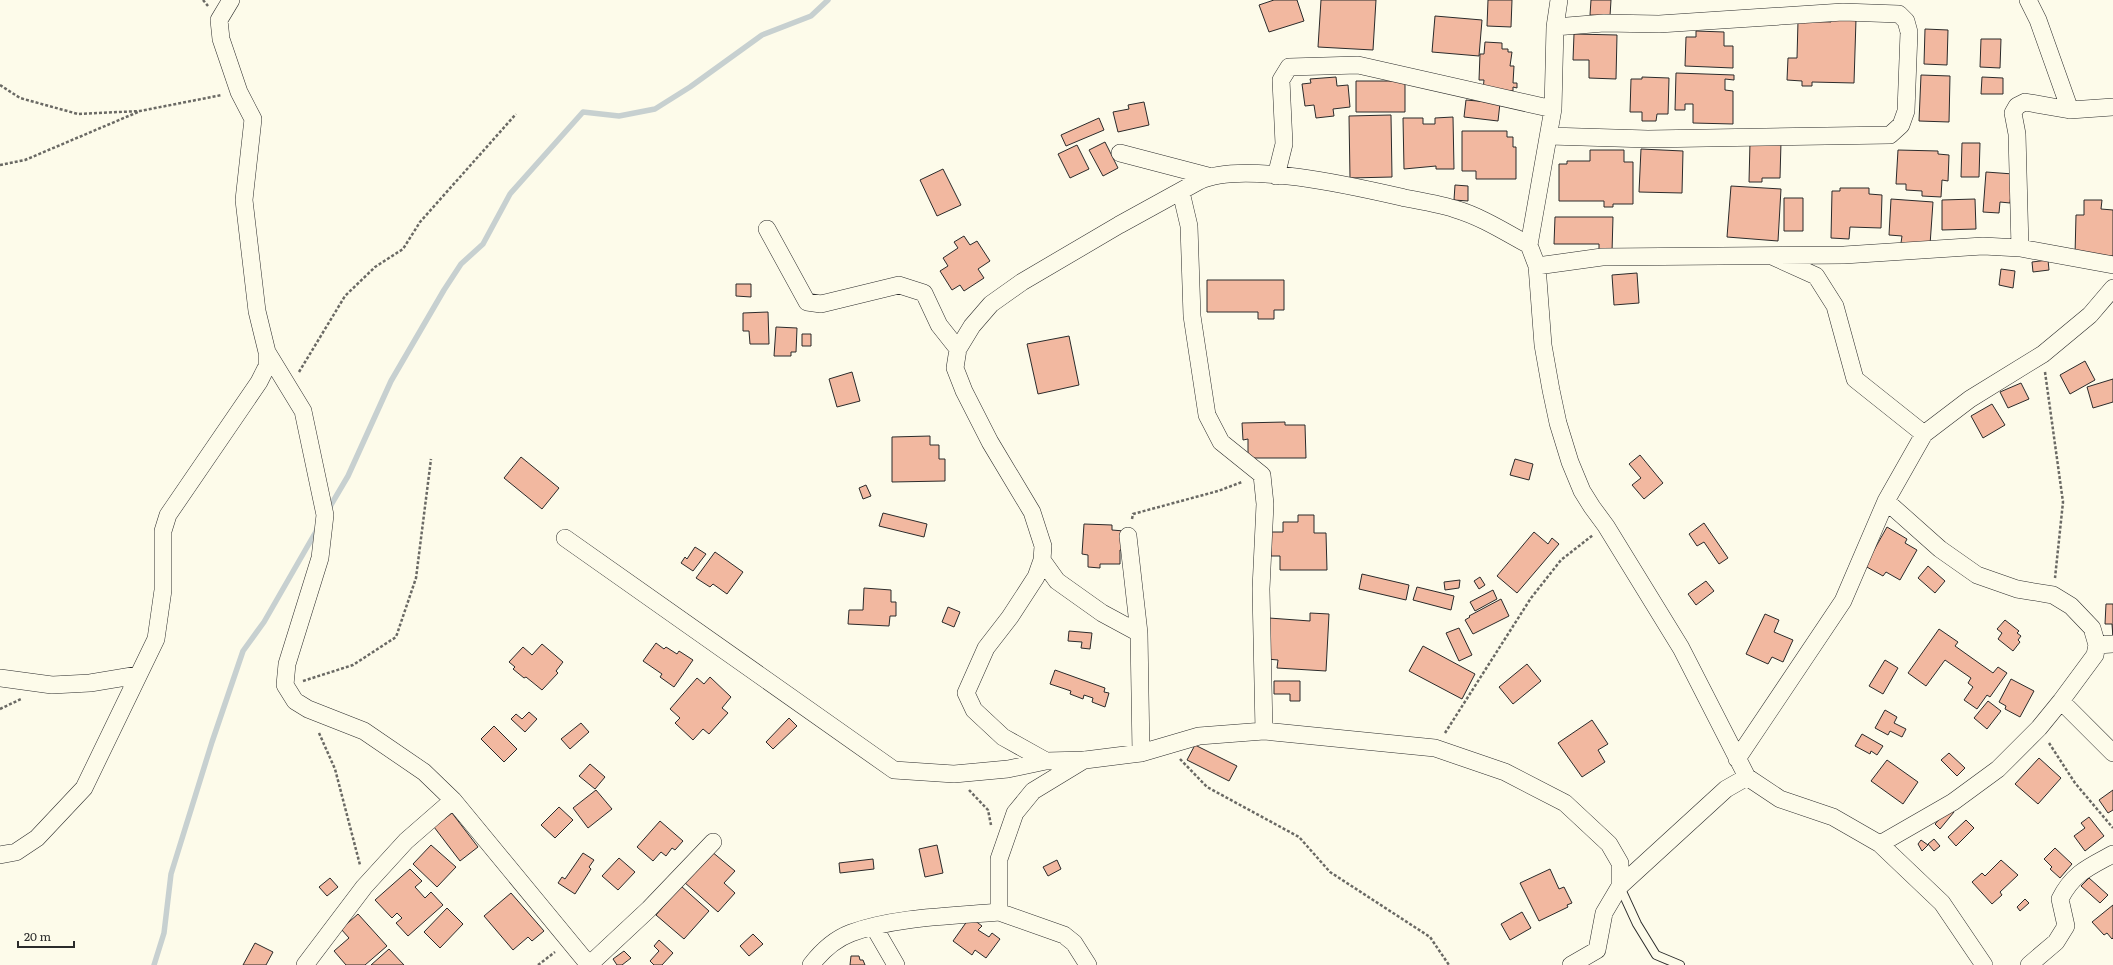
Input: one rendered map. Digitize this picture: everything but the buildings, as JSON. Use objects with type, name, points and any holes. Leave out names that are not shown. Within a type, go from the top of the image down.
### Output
[{"type":"street","points":[[0,855],[16,852],[37,838],[84,788],[156,639],[163,590],[163,531],[168,515],[259,382],[267,366],[267,352],[257,311],[244,200],[253,119],[239,92],[221,39],[219,20],[231,0]]},
{"type":"street","points":[[1559,0],[1555,27],[1553,109],[1529,245],[1537,266],[1543,345],[1558,424],[1570,462],[1582,490],[1682,648],[1747,777],[1780,799],[1833,817],[1880,844],[1942,903],[1984,965]]},
{"type":"street","points":[[2028,0],[2038,20],[2070,110]]},
{"type":"street","points":[[1549,136],[1648,139],[1890,135],[1901,125],[1906,111],[1909,32],[1906,21],[1899,14],[1843,12],[1659,24],[1604,23],[1555,27]]},
{"type":"street","points":[[1276,176],[1284,144],[1281,80],[1289,67],[1358,65],[1553,109]]},
{"type":"street","points":[[2020,248],[2017,134],[2013,113],[2016,106],[2024,102],[2070,110],[2113,107]]},
{"type":"street","points":[[1120,154],[1208,176],[1230,173],[1306,178],[1368,189],[1455,209],[1493,224],[1529,245]]},
{"type":"street","points":[[1046,761],[1003,737],[974,710],[966,692],[986,648],[1024,596],[1042,560],[1041,534],[1032,512],[990,442],[964,392],[955,368],[958,349],[972,326],[991,304],[1022,282],[1119,224],[1181,192],[1208,176]]},
{"type":"street","points":[[1181,192],[1189,226],[1192,316],[1208,415],[1221,442],[1262,475],[1265,504],[1261,589],[1264,731]]},
{"type":"street","points":[[767,229],[807,302],[821,304],[900,285],[924,293],[939,325],[958,349]]},
{"type":"street","points":[[1537,266],[1602,257],[1844,255],[1983,246],[2020,248],[2113,265]]},
{"type":"street","points":[[1770,255],[1816,276],[1835,306],[1855,379],[1924,434]]},
{"type":"street","points":[[1737,759],[1843,601],[1886,501],[1924,434],[1970,399],[2043,354],[2090,315],[2113,288]]},
{"type":"street","points":[[267,352],[290,388],[303,412],[325,515],[320,558],[287,664],[285,686],[294,701],[370,734],[424,772],[452,800],[589,965],[649,909],[713,842]]},
{"type":"street","points":[[1880,844],[1953,802],[1998,769],[2039,728],[2095,655],[2105,645],[2092,628],[2071,606],[2053,595],[2016,589],[1977,575],[1940,549],[1886,501]]},
{"type":"street","points":[[1128,536],[1139,633],[1141,753]]},
{"type":"street","points":[[565,538],[894,770],[954,774],[1008,769],[1046,761],[1084,760],[1141,753],[1200,736],[1264,731],[1435,748],[1505,772],[1565,803],[1609,844],[1620,864],[1620,886]]},
{"type":"street","points":[[1042,560],[1058,581],[1102,613],[1139,633]]},
{"type":"street","points":[[0,678],[52,685],[90,683],[138,675]]},
{"type":"street","points":[[2061,701],[2113,753]]},
{"type":"street","points":[[999,912],[999,859],[1015,813],[1034,791],[1084,760]]},
{"type":"street","points":[[1571,965],[1597,950],[1604,913],[1620,886],[1726,789],[1747,777]]},
{"type":"street","points":[[305,965],[364,887],[406,841],[452,800]]},
{"type":"street","points":[[2029,965],[2056,942],[2066,926],[2060,899],[2064,890],[2079,872],[2113,854]]},
{"type":"street","points":[[811,965],[822,951],[850,933],[922,918],[999,912],[1064,934],[1074,943],[1088,965]]},
{"type":"street","points":[[874,927],[896,965]]},
{"type":"lane","points":[[1620,886],[1637,924],[1656,955],[1680,965]]},
{"type":"path","points":[[0,85],[20,98],[78,114],[140,111],[239,92]]},
{"type":"path","points":[[0,165],[25,160],[140,111]]},
{"type":"path","points":[[290,388],[345,296],[375,267],[403,248],[420,222],[516,114]]},
{"type":"path","points":[[2043,354],[2063,502],[2053,595]]},
{"type":"path","points":[[285,686],[353,666],[396,637],[416,578],[431,459]]},
{"type":"path","points":[[1128,536],[1133,514],[1218,491],[1262,475]]},
{"type":"path","points":[[1435,748],[1531,598],[1561,560],[1580,543],[1606,526]]},
{"type":"path","points":[[308,708],[335,769],[358,855],[364,887]]},
{"type":"path","points":[[2039,728],[2075,783],[2113,828]]},
{"type":"path","points":[[1172,758],[1180,759],[1207,787],[1299,837],[1330,872],[1430,937],[1449,965]]},
{"type":"path","points":[[954,774],[988,810],[991,826]]},
{"type":"path","points":[[538,965],[568,941]]},
{"type":"waterway","points":[[328,510],[348,476],[391,381],[444,290],[461,264],[483,244],[510,194],[583,112],[619,116],[655,109],[690,87],[762,35],[811,16],[828,0]]},
{"type":"waterway","points":[[154,965],[164,933],[171,874],[212,742],[243,651],[264,622],[318,528]]}]
